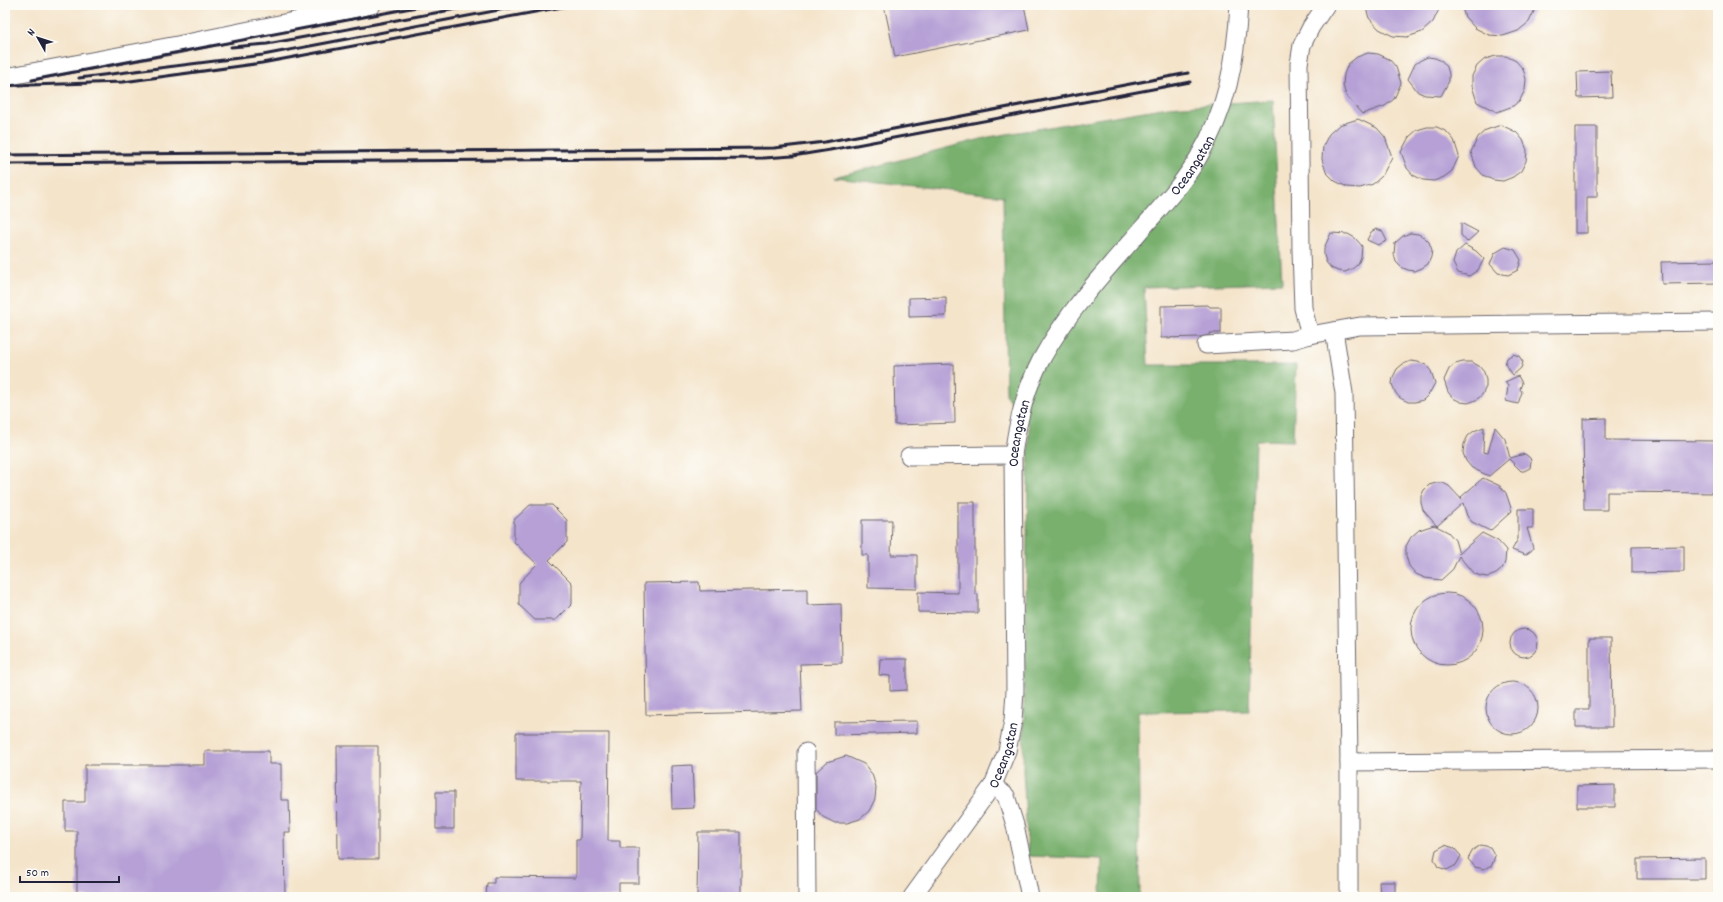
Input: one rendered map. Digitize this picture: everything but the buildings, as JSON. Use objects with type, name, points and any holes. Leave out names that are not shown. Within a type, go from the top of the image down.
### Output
[{"type":"street","points":[[5,77],[177,45],[372,5]]},
{"type":"street","name":"Oceangatan","points":[[912,897],[993,785],[1007,751],[1013,721],[1015,683],[1013,455],[1016,436],[1026,398],[1040,361],[1059,330],[1123,250],[1171,195],[1202,151],[1216,123],[1228,90],[1238,34],[1239,5]]},
{"type":"street","points":[[1310,335],[1303,308],[1299,64],[1302,45],[1311,27],[1326,5]]},
{"type":"street","points":[[1206,345],[1293,340],[1310,335],[1360,326],[1718,322]]},
{"type":"street","points":[[1334,331],[1344,393],[1349,762],[1349,897]]},
{"type":"street","points":[[909,456],[1013,455]]},
{"type":"street","points":[[806,752],[807,897]]},
{"type":"street","points":[[1349,762],[1718,759]]},
{"type":"street","points":[[993,785],[1006,796],[1015,825],[1030,897]]},
{"type":"green space","points":[[1273,100],[1282,283],[1144,287],[1148,365],[1296,365],[1293,441],[1256,440],[1249,711],[1138,712],[1140,897],[1101,897],[1102,859],[1028,856],[1023,770],[1029,425],[1006,396],[1003,196],[834,177],[989,137],[1168,107]]},
{"type":"railway","points":[[32,80],[427,5]]},
{"type":"railway","points":[[231,47],[267,44],[478,5]]},
{"type":"railway","points":[[79,78],[263,55],[526,5]]},
{"type":"railway","points":[[30,85],[123,82],[262,63],[573,5]]},
{"type":"railway","points":[[5,155],[774,148],[825,142],[1188,73]]},
{"type":"railway","points":[[5,164],[764,158],[793,156],[1190,82]]},
{"type":"railway","points":[[5,86],[35,84]]}]
